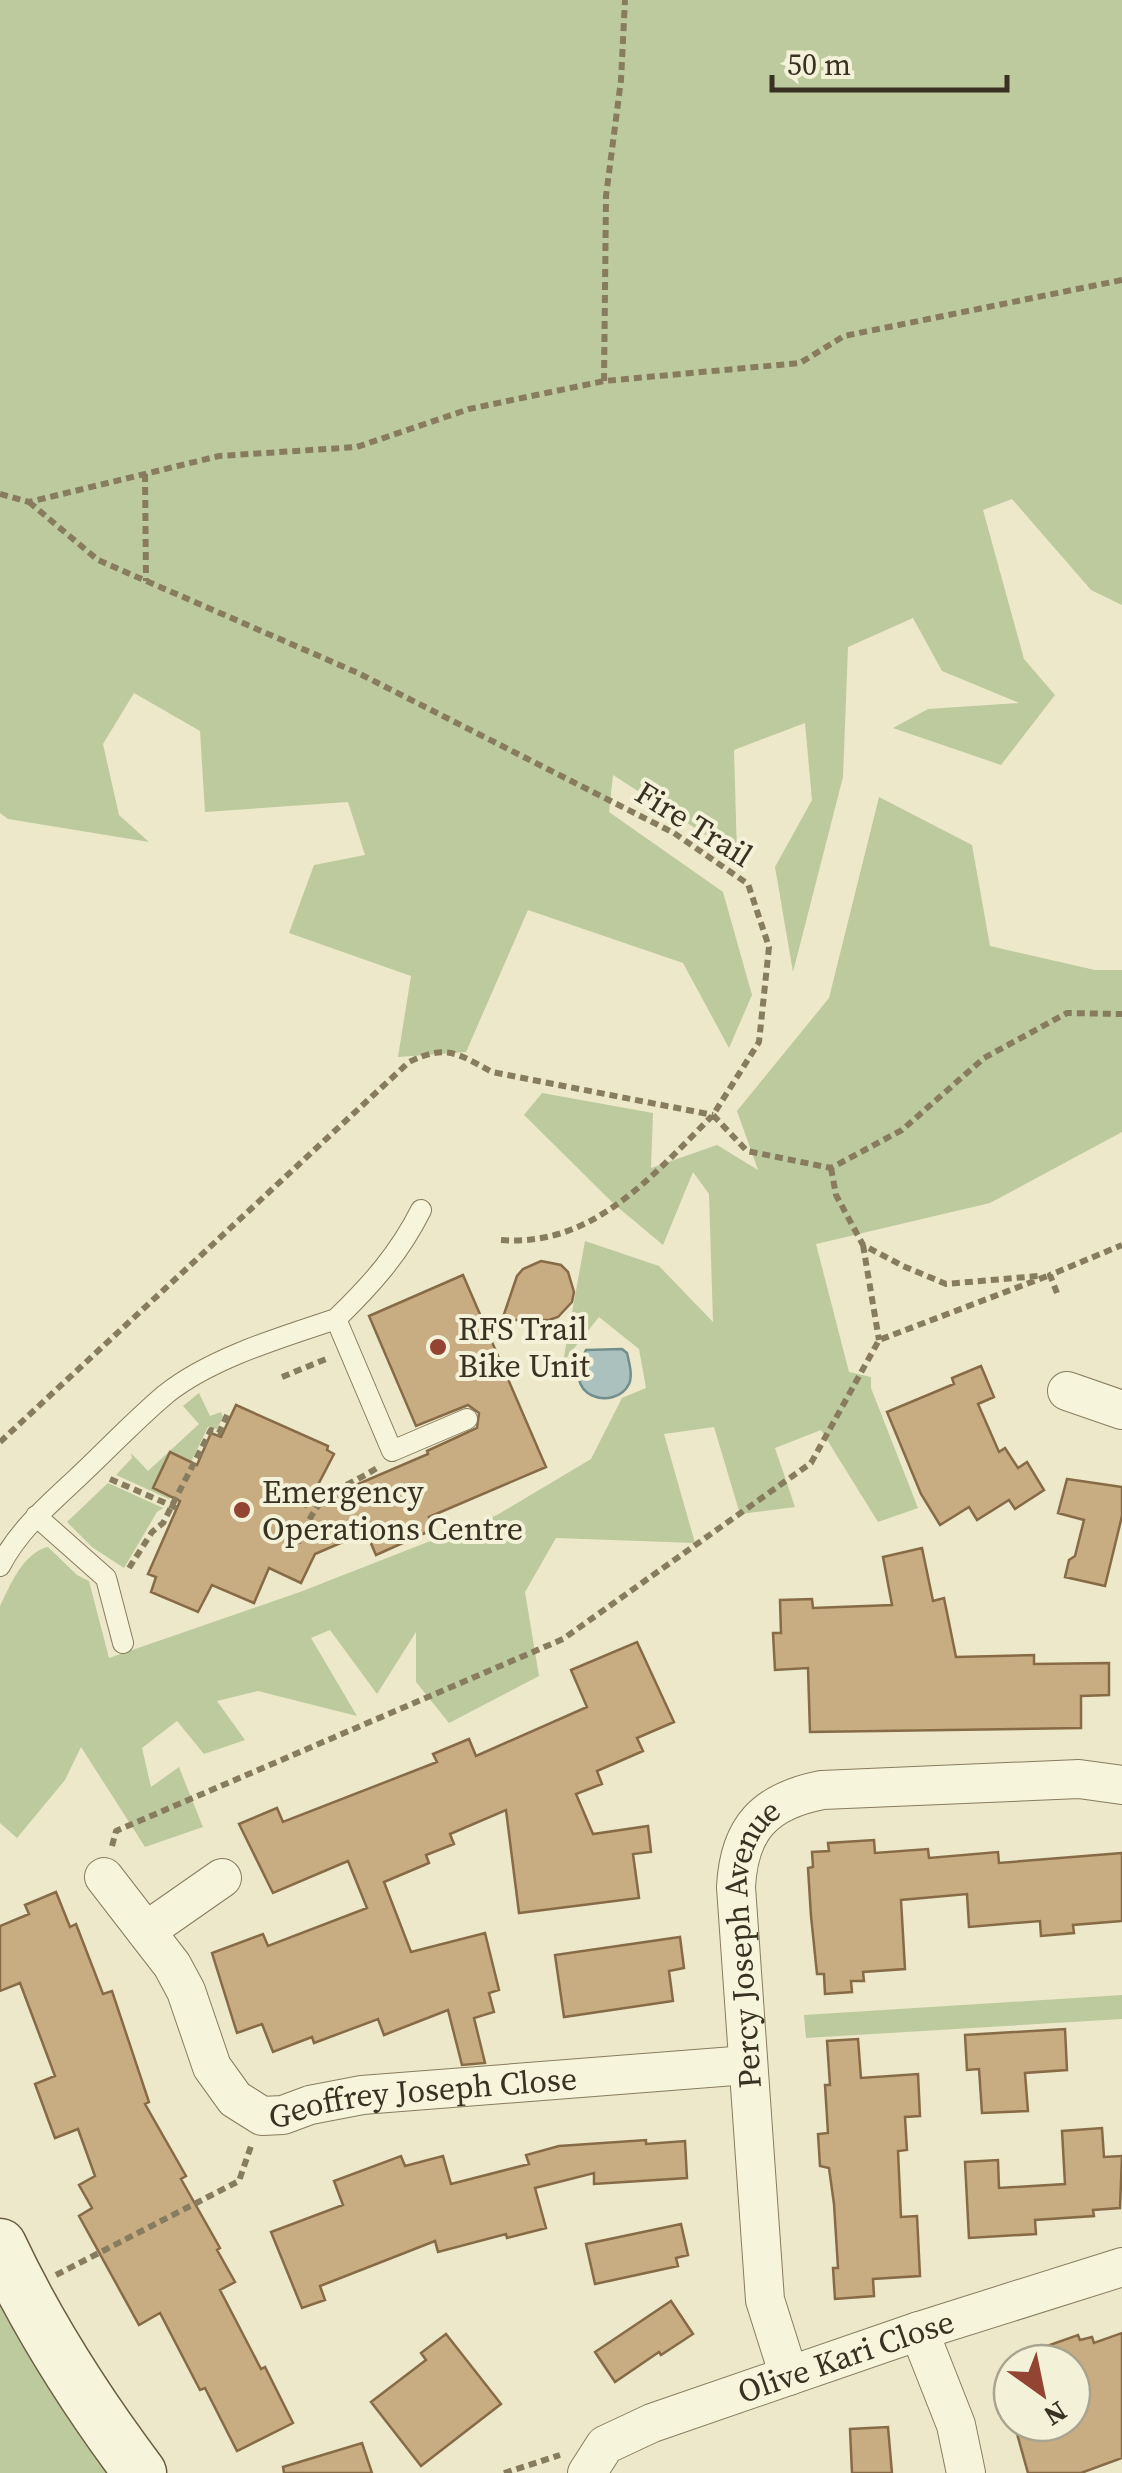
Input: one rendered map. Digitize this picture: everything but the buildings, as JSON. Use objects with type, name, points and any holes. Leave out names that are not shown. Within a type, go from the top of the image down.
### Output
[{"type":"main road","points":[[0,2245],[22,2293],[60,2358],[140,2473]]},
{"type":"street","points":[[1067,1391],[1122,1410]]},
{"type":"street","name":"Percy Joseph Avenue","points":[[789,2376],[765,2300],[747,2065],[737,1858],[764,1813],[794,1796],[822,1790],[1078,1778],[1122,1785]]},
{"type":"street","name":"Geoffrey Joseph Close","points":[[104,1877],[172,1964],[186,1991],[212,2067],[224,2086],[262,2116],[362,2095],[747,2065]]},
{"type":"street","points":[[146,1931],[222,1878]]},
{"type":"street","name":"Olive Kari Close","points":[[587,2473],[605,2445],[652,2423],[1122,2267]]},
{"type":"street","points":[[920,2331],[956,2425],[966,2473]]},
{"type":"lane","points":[[0,1566],[8,1549],[36,1516],[168,1392],[198,1373],[336,1319],[385,1270],[405,1244],[421,1210]]},
{"type":"lane","points":[[336,1319],[392,1451],[467,1419]]},
{"type":"lane","points":[[36,1516],[106,1578],[123,1644]]},
{"type":"path","points":[[604,381],[606,196],[621,80],[626,0]]},
{"type":"path","points":[[0,494],[29,502],[220,456],[358,447],[469,409],[604,381],[800,364],[844,336],[1122,280]]},
{"type":"path","points":[[146,474],[146,580]]},
{"type":"path","name":"Fire Trail","points":[[29,502],[98,560],[376,682],[674,832],[748,884],[769,947],[759,1042],[713,1115],[657,1173],[591,1223],[522,1242],[501,1240]]},
{"type":"path","points":[[0,1442],[409,1062],[434,1050],[464,1057],[492,1072],[713,1115],[747,1151],[832,1168],[902,1130],[984,1058],[1067,1013],[1122,1014]]},
{"type":"path","points":[[104,1877],[116,1831],[563,1639],[810,1464],[879,1340],[863,1245],[836,1195],[832,1168]]},
{"type":"path","points":[[863,1245],[946,1284],[1050,1275]]},
{"type":"path","points":[[879,1340],[1122,1245]]},
{"type":"path","points":[[1050,1275],[1057,1293]]},
{"type":"path","points":[[282,1377],[326,1358]]},
{"type":"path","points":[[129,1568],[175,1507],[211,1430],[219,1433],[229,1411]]},
{"type":"path","points":[[298,1543],[314,1509],[330,1492],[375,1470],[392,1451]]},
{"type":"path","points":[[108,1478],[175,1507]]},
{"type":"path","points":[[318,1486],[342,1498],[344,1504]]},
{"type":"path","points":[[22,2293],[238,2181],[262,2116]]},
{"type":"green space","points":[[0,0],[1122,0],[1122,605],[1091,590],[1012,499],[983,510],[1024,659],[1055,695],[1001,765],[893,728],[928,709],[1019,703],[942,671],[913,618],[848,647],[843,777],[793,972],[775,867],[812,800],[805,723],[734,750],[737,855],[613,775],[609,812],[723,892],[752,995],[729,1048],[683,963],[528,910],[466,1052],[398,1057],[411,976],[289,933],[314,865],[365,855],[348,802],[205,812],[200,731],[134,693],[103,744],[119,815],[149,842],[8,819],[0,813]]},
{"type":"green space","points":[[879,797],[972,845],[990,946],[1095,970],[1122,970],[1122,1132],[990,1203],[816,1244],[849,1372],[871,1377],[871,1388],[918,1508],[878,1522],[821,1430],[775,1448],[795,1507],[740,1514],[714,1427],[664,1434],[695,1543],[556,1538],[525,1592],[539,1676],[449,1723],[416,1682],[416,1632],[377,1694],[330,1630],[311,1638],[357,1716],[258,1691],[217,1701],[245,1740],[204,1754],[177,1721],[142,1748],[151,1787],[179,1767],[203,1827],[145,1847],[81,1747],[65,1780],[17,1838],[0,1823],[0,1606],[19,1570],[32,1555],[48,1547],[77,1575],[89,1581],[109,1658],[300,1592],[497,1515],[591,1459],[622,1398],[646,1388],[639,1349],[599,1317],[563,1362],[585,1241],[659,1266],[713,1322],[709,1194],[693,1172],[663,1245],[614,1204],[524,1115],[542,1093],[653,1113],[651,1168],[717,1145],[758,1170],[737,1111],[829,998]]},
{"type":"green space","points":[[199,1393],[210,1416],[221,1412],[223,1417],[217,1429],[208,1427],[191,1462],[170,1453],[153,1488],[169,1499],[116,1475],[132,1458],[131,1453],[148,1471],[199,1424],[183,1406]]},
{"type":"green space","points":[[108,1483],[163,1508],[124,1568],[92,1547],[67,1522]]},
{"type":"green space","points":[[1122,1995],[1122,2019],[806,2038],[804,2015]]},
{"type":"green space","points":[[0,2292],[111,2473],[0,2473]]},
{"type":"water","points":[[622,1349],[627,1353],[631,1373],[629,1384],[613,1397],[592,1396],[579,1380],[586,1350]]},
{"type":"place","name":"RFS Trail Bike Unit","points":[[438,1347]]},
{"type":"place","name":"Emergency Operations Centre","points":[[242,1510]]}]
